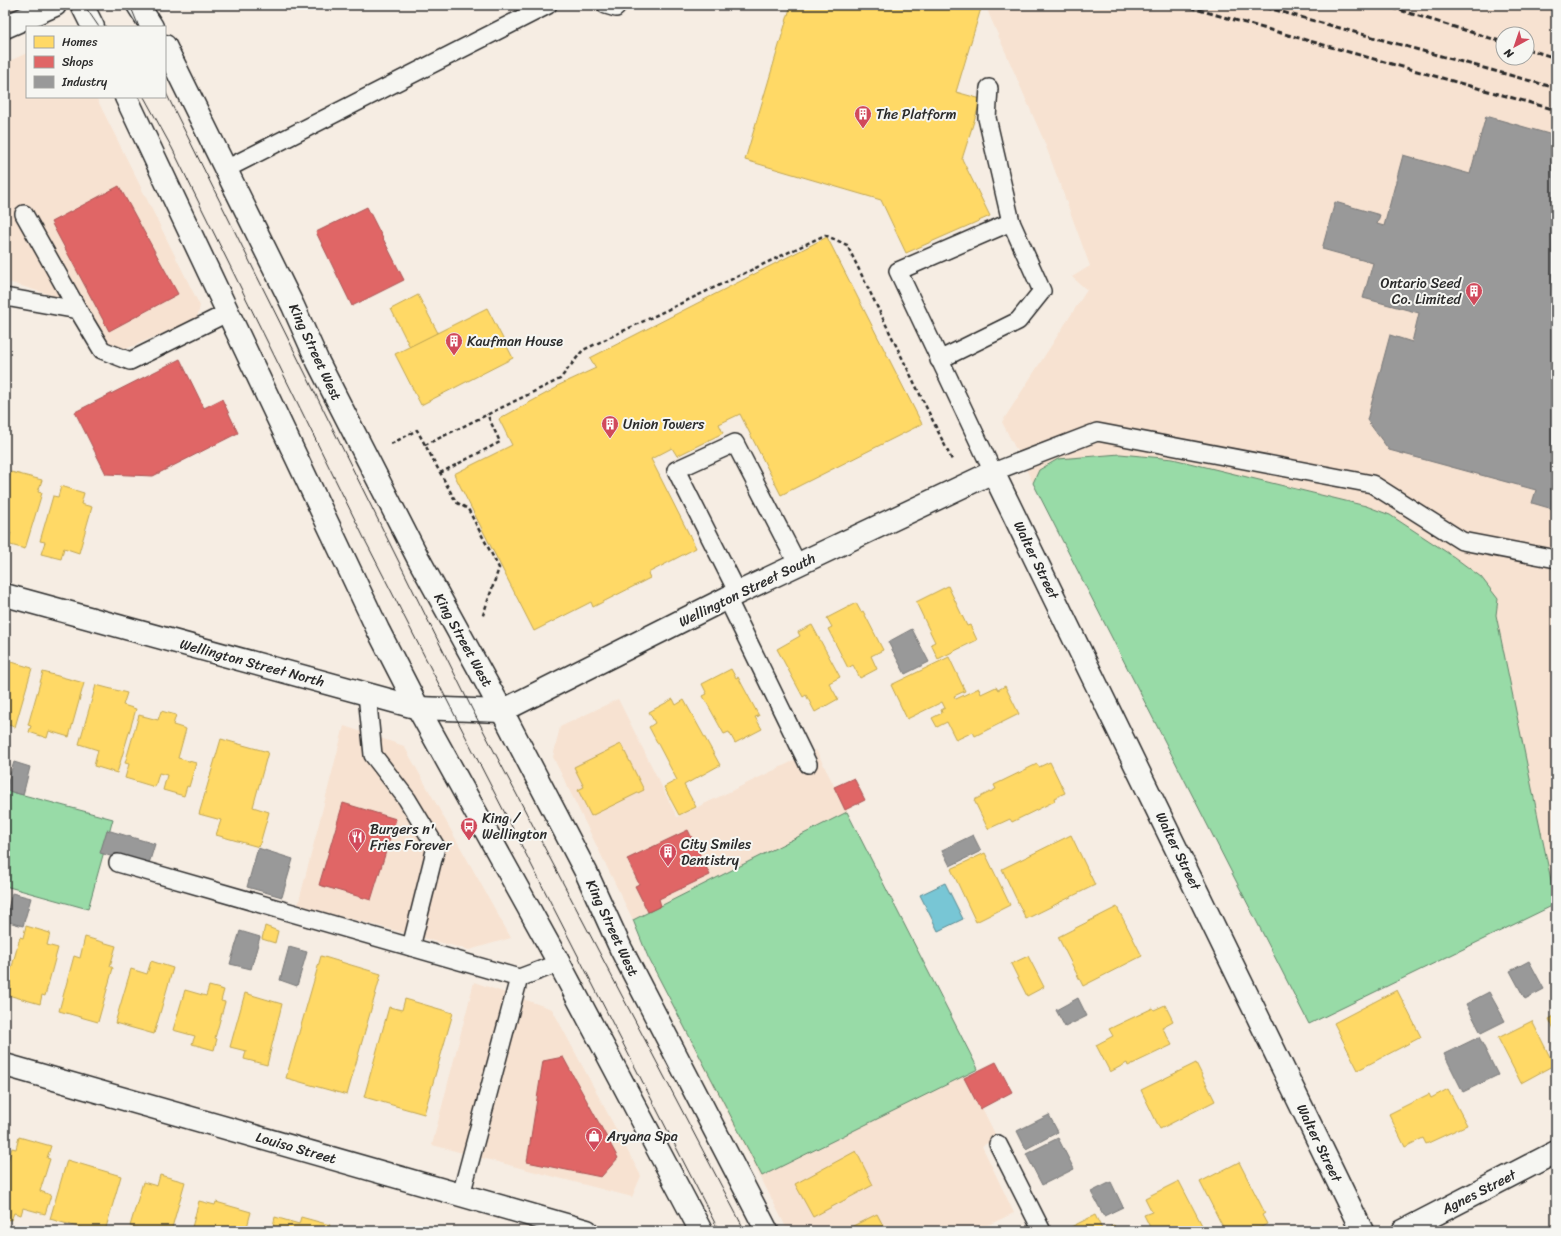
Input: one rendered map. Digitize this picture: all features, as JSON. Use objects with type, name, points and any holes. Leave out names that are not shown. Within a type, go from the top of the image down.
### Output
[{"type":"street","points":[[5,27],[55,5]]},
{"type":"street","points":[[82,5],[92,26]]},
{"type":"street","points":[[138,5],[151,26]]},
{"type":"street","name":"King Street West","points":[[166,48],[293,306],[318,362],[418,558],[502,711],[586,872],[621,949],[767,1231]]},
{"type":"street","points":[[126,98],[229,312],[378,630],[418,708],[559,963],[701,1231]]},
{"type":"street","name":"Wellington Street South","points":[[502,711],[733,596],[993,472]]},
{"type":"street","name":"Walter Street","points":[[993,472],[1362,1231]]},
{"type":"street","name":"Wellington Street North","points":[[5,595],[418,708],[502,711]]},
{"type":"street","name":"Louisa Street","points":[[5,1065],[587,1231]]},
{"type":"street","name":"Agnes Street","points":[[1403,1231],[1556,1152]]},
{"type":"lane","points":[[226,169],[548,5]]},
{"type":"lane","points":[[939,360],[1018,321],[1042,291],[1010,222],[987,118],[989,88]]},
{"type":"lane","points":[[24,214],[102,350],[130,361],[229,312]]},
{"type":"lane","points":[[1010,222],[898,271],[993,472],[1097,432],[1372,484],[1462,541],[1556,559]]},
{"type":"lane","points":[[5,297],[78,310]]},
{"type":"lane","points":[[798,565],[735,443],[676,470],[808,764]]},
{"type":"lane","points":[[367,694],[373,755],[407,799],[436,847],[411,947]]},
{"type":"lane","points":[[118,863],[519,978],[559,963]]},
{"type":"lane","points":[[461,1195],[519,978]]},
{"type":"lane","points":[[998,1144],[1042,1231]]},
{"type":"path","points":[[425,445],[560,379],[583,350],[825,235],[846,245],[953,462]]},
{"type":"path","points":[[440,473],[500,442],[487,414]]},
{"type":"path","points":[[390,444],[417,430],[456,502],[468,508],[499,568],[480,623]]},
{"type":"shaded area","points":[[985,5],[1556,5],[1556,904],[1309,1024],[1002,422],[1087,290],[1072,277],[1090,266],[1044,141]]},
{"type":"shaded area","points":[[26,53],[26,98],[96,98],[200,306],[197,319],[126,349],[97,341],[77,303],[5,281],[5,63]]},
{"type":"shaded area","points":[[618,699],[677,817],[816,750],[978,1069],[966,1075],[997,1138],[982,1146],[1014,1213],[975,1231],[788,1231],[648,957],[633,920],[553,757],[560,727]]},
{"type":"shaded area","points":[[344,726],[404,746],[511,938],[469,950],[298,905]]},
{"type":"shaded area","points":[[474,982],[552,1009],[641,1176],[632,1197],[432,1145]]},
{"type":"green space","points":[[1120,454],[1173,459],[1366,506],[1390,515],[1454,557],[1481,577],[1498,599],[1496,615],[1556,904],[1309,1024],[1033,483],[1039,470],[1058,459]]},
{"type":"green space","points":[[5,790],[113,819],[88,909],[5,886]]},
{"type":"green space","points":[[847,812],[978,1069],[762,1176],[648,957],[633,920]]},
{"type":"water","points":[[945,883],[963,919],[938,931],[920,895]]},
{"type":"building: Homes","name":"The Platform","points":[[791,5],[982,5],[956,92],[981,99],[962,159],[990,216],[906,253],[881,200],[745,160]]},
{"type":"building: Homes","name":"Union Towers","points":[[827,237],[922,424],[781,495],[740,414],[719,424],[723,433],[677,456],[672,448],[651,459],[696,548],[648,573],[650,578],[593,607],[591,602],[534,631],[454,474],[512,445],[499,419],[558,387],[557,386],[596,368],[590,358]]},
{"type":"building: Homes","points":[[418,295],[438,333],[410,347],[391,309]]},
{"type":"building: Homes","name":"Kaufman House","points":[[487,308],[513,358],[421,405],[395,354]]},
{"type":"building: Homes","points":[[11,472],[42,480],[38,492],[42,493],[25,549],[7,544],[11,533],[5,532],[5,482],[8,483]]},
{"type":"building: Homes","points":[[61,486],[84,493],[81,504],[92,507],[79,553],[64,548],[61,559],[41,554],[45,542],[40,541],[53,496],[58,497]]},
{"type":"building: Homes","points":[[948,586],[967,626],[970,625],[977,640],[938,659],[931,644],[935,642],[916,602]]},
{"type":"building: Homes","points":[[856,603],[861,612],[863,611],[883,650],[871,656],[877,669],[860,678],[853,665],[848,668],[828,629],[832,627],[827,618]]},
{"type":"building: Homes","points":[[812,625],[840,677],[829,683],[838,699],[815,712],[806,695],[803,697],[777,649],[800,636],[798,632]]},
{"type":"building: Homes","points":[[949,657],[965,691],[954,696],[956,699],[979,688],[981,694],[996,687],[998,690],[1005,686],[1019,714],[975,736],[973,732],[956,740],[947,722],[937,727],[932,718],[942,713],[941,710],[945,708],[942,702],[907,719],[891,685]]},
{"type":"building: Homes","points":[[5,660],[32,668],[15,727],[5,724]]},
{"type":"building: Homes","points":[[731,669],[736,678],[738,677],[759,716],[755,717],[762,729],[735,743],[729,732],[724,734],[703,696],[707,694],[702,684]]},
{"type":"building: Homes","points":[[43,672],[84,683],[69,737],[49,731],[47,738],[29,732],[31,726],[28,725]]},
{"type":"building: Homes","points":[[96,685],[127,693],[123,705],[136,709],[117,773],[94,766],[98,750],[79,744]]},
{"type":"building: Homes","points":[[673,699],[676,705],[684,700],[720,765],[684,785],[696,807],[679,815],[664,787],[677,780],[649,727],[655,723],[649,712]]},
{"type":"building: Homes","points":[[161,711],[176,715],[173,725],[186,729],[178,758],[196,763],[189,787],[187,786],[184,796],[163,790],[167,775],[159,773],[155,787],[125,778],[129,764],[125,763],[139,715],[158,720]]},
{"type":"building: Homes","points":[[221,739],[268,752],[253,807],[269,812],[259,847],[216,835],[221,820],[199,814]]},
{"type":"building: Homes","points":[[621,744],[644,790],[591,816],[578,790],[584,787],[574,767]]},
{"type":"building: Homes","points":[[1050,762],[1065,793],[1054,798],[1055,801],[1012,822],[1010,819],[988,829],[974,800],[996,789],[994,785],[1037,764],[1039,767]]},
{"type":"building: Homes","points":[[1071,835],[1095,885],[1026,919],[1002,869]]},
{"type":"building: Homes","points":[[985,853],[1010,905],[976,922],[951,869]]},
{"type":"building: Homes","points":[[1117,907],[1142,956],[1083,986],[1058,937]]},
{"type":"building: Homes","points":[[26,926],[50,933],[47,945],[58,948],[45,996],[42,995],[40,1004],[8,995],[11,986],[7,985],[20,937],[23,938]]},
{"type":"building: Homes","points":[[265,926],[278,931],[275,943],[262,939]]},
{"type":"building: Homes","points":[[85,937],[116,946],[110,966],[113,968],[98,1022],[59,1011],[74,956],[80,958]]},
{"type":"building: Homes","points":[[321,956],[381,974],[347,1095],[286,1078]]},
{"type":"building: Homes","points":[[1028,956],[1044,987],[1027,996],[1011,964]]},
{"type":"building: Homes","points":[[151,961],[173,968],[154,1034],[115,1023],[131,969],[147,974]]},
{"type":"building: Homes","points":[[209,986],[224,990],[221,1001],[225,1002],[215,1038],[217,1039],[214,1050],[192,1044],[195,1036],[173,1030],[185,990],[206,996]]},
{"type":"building: Homes","points":[[1397,990],[1421,1037],[1358,1070],[1334,1023]]},
{"type":"building: Homes","points":[[245,993],[282,1004],[267,1065],[244,1059],[246,1051],[230,1047]]},
{"type":"building: Homes","points":[[405,999],[453,1013],[424,1114],[364,1097],[389,1007],[402,1010]]},
{"type":"building: Homes","points":[[1165,1005],[1173,1021],[1162,1027],[1172,1045],[1128,1066],[1127,1063],[1110,1072],[1096,1045],[1113,1036],[1109,1029],[1153,1008],[1154,1010]]},
{"type":"building: Homes","points":[[1556,1015],[1556,1033],[1549,1019]]},
{"type":"building: Homes","points":[[1532,1021],[1554,1065],[1521,1083],[1498,1038]]},
{"type":"building: Homes","points":[[1196,1063],[1215,1101],[1160,1129],[1141,1090]]},
{"type":"building: Homes","points":[[1448,1089],[1467,1125],[1426,1144],[1423,1138],[1405,1147],[1389,1114],[1429,1094],[1431,1098]]},
{"type":"building: Homes","points":[[19,1137],[51,1146],[47,1158],[50,1159],[40,1191],[51,1195],[45,1214],[23,1208],[21,1215],[14,1213],[11,1220],[5,1219],[5,1170],[12,1148],[16,1149]]},
{"type":"building: Homes","points":[[856,1151],[873,1185],[813,1217],[795,1184]]},
{"type":"building: Homes","points":[[67,1160],[121,1176],[105,1231],[92,1231],[50,1219]]},
{"type":"building: Homes","points":[[1239,1162],[1265,1213],[1262,1215],[1267,1224],[1254,1231],[1225,1231],[1200,1182]]},
{"type":"building: Homes","points":[[160,1175],[185,1182],[171,1231],[148,1231],[130,1226],[143,1182],[157,1186]]},
{"type":"building: Homes","points":[[1179,1181],[1205,1231],[1152,1231],[1144,1215],[1152,1212],[1145,1198]]},
{"type":"building: Homes","points":[[199,1201],[215,1205],[216,1202],[251,1212],[246,1231],[191,1231]]},
{"type":"building: Homes","points":[[877,1214],[886,1231],[843,1231]]},
{"type":"building: Homes","points":[[1095,1215],[1103,1231],[1069,1231],[1067,1229]]},
{"type":"building: Homes","points":[[275,1217],[299,1224],[301,1217],[330,1225],[328,1231],[272,1231]]},
{"type":"building: Homes","points":[[1114,1225],[1117,1231],[1103,1231]]},
{"type":"building: Shops","points":[[119,186],[178,294],[109,331],[51,222]]},
{"type":"building: Shops","points":[[367,207],[404,280],[352,306],[316,232]]},
{"type":"building: Shops","points":[[180,359],[204,408],[222,399],[238,433],[153,476],[106,474],[75,412]]},
{"type":"building: Shops","points":[[854,778],[865,800],[845,810],[834,787]]},
{"type":"building: Shops","name":"Burgers n' Fries Forever","points":[[343,803],[396,819],[371,900],[319,885]]},
{"type":"building: Shops","name":"City Smiles Dentistry","points":[[688,830],[710,875],[659,899],[661,906],[648,912],[635,886],[639,884],[627,859]]},
{"type":"building: Shops","points":[[563,1057],[618,1158],[601,1177],[527,1162],[543,1061]]},
{"type":"building: Shops","points":[[996,1062],[1012,1092],[980,1109],[964,1078]]},
{"type":"building: Industry","name":"Ontario Seed Co. Limited","points":[[1486,116],[1556,136],[1556,510],[1532,503],[1536,490],[1389,450],[1367,420],[1390,335],[1412,342],[1419,313],[1363,298],[1373,263],[1322,249],[1335,202],[1380,215],[1377,224],[1384,226],[1403,155],[1470,174]]},
{"type":"building: Industry","points":[[912,629],[929,662],[905,674],[888,642]]},
{"type":"building: Industry","points":[[14,762],[30,767],[23,795],[5,790]]},
{"type":"building: Industry","points":[[107,830],[155,844],[148,867],[100,853]]},
{"type":"building: Industry","points":[[973,835],[981,851],[950,866],[942,850]]},
{"type":"building: Industry","points":[[258,848],[293,859],[282,897],[247,887]]},
{"type":"building: Industry","points":[[12,893],[31,898],[23,926],[5,921]]},
{"type":"building: Industry","points":[[240,931],[260,937],[251,969],[230,964]]},
{"type":"building: Industry","points":[[289,947],[307,952],[297,986],[280,980]]},
{"type":"building: Industry","points":[[1529,961],[1544,989],[1525,999],[1510,971]]},
{"type":"building: Industry","points":[[1489,992],[1505,1021],[1481,1033],[1466,1004]]},
{"type":"building: Industry","points":[[1078,998],[1087,1016],[1065,1027],[1056,1010]]},
{"type":"building: Industry","points":[[1479,1037],[1498,1075],[1463,1092],[1444,1054]]},
{"type":"building: Industry","points":[[1049,1115],[1058,1132],[1026,1149],[1017,1131]]},
{"type":"building: Industry","points":[[1058,1138],[1074,1169],[1042,1185],[1026,1154]]},
{"type":"building: Industry","points":[[1111,1182],[1123,1207],[1104,1216],[1091,1192]]},
{"type":"tram line","points":[[84,5],[98,26]]},
{"type":"tram line","points":[[130,5],[139,26]]},
{"type":"tram line","points":[[166,93],[472,709],[745,1231]]},
{"type":"tram line","points":[[145,98],[172,148],[365,540],[719,1231]]},
{"type":"railway","points":[[1181,5],[1556,110]]},
{"type":"railway","points":[[1257,5],[1556,88]]},
{"type":"railway","points":[[1383,5],[1495,40]]},
{"type":"railway","points":[[1535,51],[1556,58]]},
{"type":"place","name":"The Platform","points":[[863,129]]},
{"type":"place","name":"Ontario Seed Co. Limited","points":[[1474,306]]},
{"type":"place","name":"Kaufman House","points":[[454,356]]},
{"type":"place","name":"Union Towers","points":[[610,439]]},
{"type":"place","name":"King / Wellington","points":[[469,841]]},
{"type":"place","name":"Burgers n' Fries Forever","points":[[357,852]]},
{"type":"place","name":"City Smiles Dentistry","points":[[668,867]]},
{"type":"place","name":"Aryana Spa","points":[[594,1151]]}]
